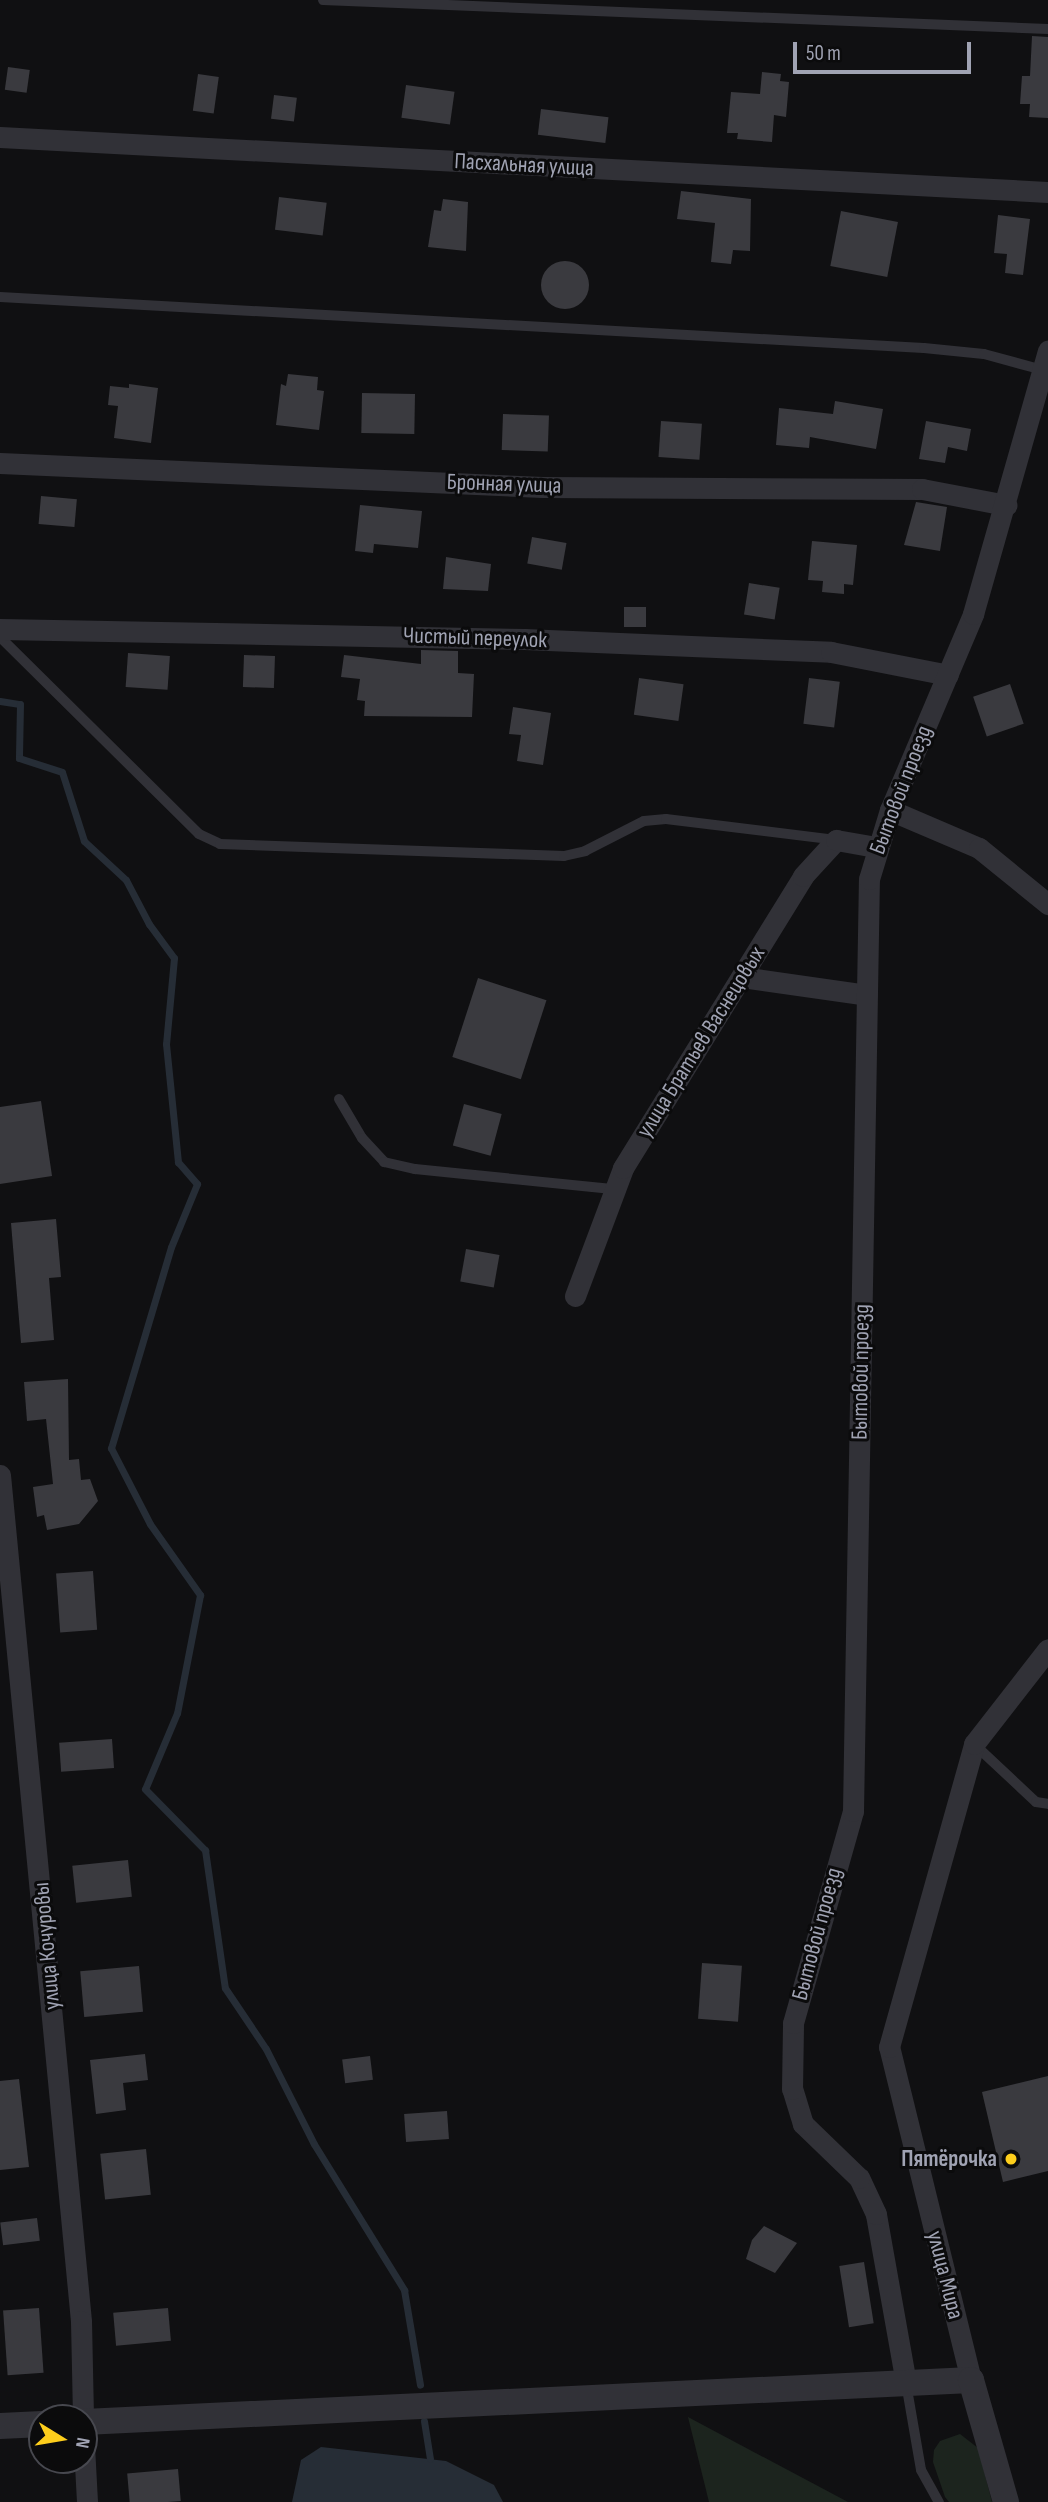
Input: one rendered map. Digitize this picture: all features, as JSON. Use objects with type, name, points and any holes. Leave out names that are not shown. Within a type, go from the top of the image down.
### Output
[{"type":"street","name":"Пасхальная улица","points":[[0,137],[1048,192]]},
{"type":"street","name":"Бытовой проезд","points":[[906,2383],[876,2214],[859,2178],[803,2124],[792,2089],[793,2023],[853,1811],[869,879],[876,847],[890,810],[973,614],[1046,360]]},
{"type":"street","points":[[1025,434],[1048,426]]},
{"type":"street","name":"Бронная улица","points":[[0,463],[542,487],[922,489],[1006,505]]},
{"type":"street","name":"Чистый переулок","points":[[0,629],[496,639],[831,652],[948,675]]},
{"type":"street","points":[[890,810],[979,848],[1048,904]]},
{"type":"street","points":[[836,840],[876,847]]},
{"type":"street","name":"улица Братьев Васнецовых","points":[[575,1296],[612,1189],[803,876],[836,840]]},
{"type":"street","points":[[742,977],[867,995]]},
{"type":"street","name":"улица Кочуровы","points":[[0,1475],[81,2321],[83,2404]]},
{"type":"street","points":[[974,1744],[1048,1649]]},
{"type":"street","name":"улица Мира","points":[[974,1744],[889,2047],[971,2380],[1006,2502]]},
{"type":"street","points":[[98,2419],[971,2380]]},
{"type":"street","points":[[0,2426],[28,2425]]},
{"type":"street","points":[[86,2474],[87,2502]]},
{"type":"lane","points":[[323,0],[1048,29]]},
{"type":"lane","points":[[0,297],[923,348],[1046,360]]},
{"type":"lane","points":[[0,637],[199,834],[220,844],[564,856],[585,851],[644,821],[666,819],[836,840]]},
{"type":"lane","points":[[339,1099],[362,1138],[384,1162],[415,1169],[612,1189]]},
{"type":"lane","points":[[974,1744],[1036,1802],[1048,1804]]},
{"type":"lane","points":[[906,2383],[921,2470],[939,2502]]},
{"type":"shaded area","points":[[688,2417],[848,2502],[709,2502]]},
{"type":"shaded area","points":[[960,2434],[978,2448],[992,2502],[949,2502],[945,2497],[933,2462],[934,2450],[940,2441]]},
{"type":"shaded area","points":[[321,2447],[446,2461],[494,2485],[503,2502],[292,2502],[301,2460]]},
{"type":"building","points":[[1032,36],[1048,37],[1048,118],[1029,117],[1030,104],[1020,104],[1022,76],[1030,76]]},
{"type":"building","points":[[8,67],[30,70],[27,93],[5,90]]},
{"type":"building","points":[[762,72],[781,74],[780,81],[789,82],[786,117],[774,115],[772,142],[737,139],[738,133],[727,133],[731,92],[760,94]]},
{"type":"building","points":[[198,74],[219,77],[214,114],[193,111]]},
{"type":"building","points":[[406,85],[455,92],[450,124],[401,118]]},
{"type":"building","points":[[274,95],[297,98],[294,122],[271,119]]},
{"type":"building","points":[[541,109],[608,117],[605,143],[538,135]]},
{"type":"building","points":[[681,191],[751,199],[750,251],[733,250],[731,264],[711,262],[715,223],[677,219]]},
{"type":"building","points":[[279,197],[327,203],[323,236],[275,230]]},
{"type":"building","points":[[443,199],[468,202],[466,251],[428,247],[434,210],[441,211]]},
{"type":"building","points":[[841,211],[898,222],[887,277],[830,266]]},
{"type":"building","points":[[998,215],[1030,219],[1023,275],[1005,273],[1007,254],[994,253]]},
{"type":"building","points":[[565,261],[582,268],[589,285],[582,302],[565,309],[548,302],[541,285],[548,268]]},
{"type":"building","points":[[288,374],[318,377],[317,390],[324,391],[319,430],[276,425],[281,384],[286,386]]},
{"type":"building","points":[[129,384],[158,388],[151,443],[114,438],[118,406],[108,405],[110,386],[129,388]]},
{"type":"building","points":[[362,393],[415,394],[414,434],[361,433]]},
{"type":"building","points":[[835,401],[883,409],[876,449],[810,437],[809,448],[776,445],[779,408],[833,414]]},
{"type":"building","points":[[503,414],[549,416],[548,452],[502,450]]},
{"type":"building","points":[[661,421],[702,424],[699,460],[658,457]]},
{"type":"building","points":[[926,421],[971,429],[967,451],[948,447],[945,463],[919,459]]},
{"type":"building","points":[[41,496],[77,499],[74,527],[39,524]]},
{"type":"building","points":[[916,502],[947,507],[940,551],[904,545]]},
{"type":"building","points":[[360,505],[422,511],[418,548],[374,544],[373,553],[355,551]]},
{"type":"building","points":[[532,537],[566,543],[562,570],[527,564]]},
{"type":"building","points":[[812,541],[857,545],[853,585],[844,584],[844,594],[822,592],[823,581],[808,580]]},
{"type":"building","points":[[446,557],[491,564],[488,591],[443,589]]},
{"type":"building","points":[[749,583],[780,588],[775,619],[744,615]]},
{"type":"building","points":[[624,607],[646,607],[646,627],[624,627]]},
{"type":"building","points":[[421,650],[458,651],[458,673],[474,674],[472,717],[364,716],[365,701],[357,700],[360,679],[341,677],[344,655],[421,664]]},
{"type":"building","points":[[128,653],[170,656],[168,690],[126,687]]},
{"type":"building","points":[[244,655],[275,656],[274,688],[243,687]]},
{"type":"building","points":[[639,678],[684,684],[678,721],[634,715]]},
{"type":"building","points":[[809,678],[840,682],[834,727],[803,724]]},
{"type":"building","points":[[1010,684],[1024,724],[987,736],[973,697]]},
{"type":"building","points":[[513,707],[551,713],[543,765],[517,761],[521,735],[509,734]]},
{"type":"building","points":[[478,978],[546,1000],[521,1079],[452,1057]]},
{"type":"building","points":[[41,1101],[52,1176],[0,1184],[0,1107]]},
{"type":"building","points":[[464,1104],[502,1114],[491,1156],[453,1146]]},
{"type":"building","points":[[56,1219],[61,1277],[49,1278],[54,1340],[21,1343],[11,1223]]},
{"type":"building","points":[[466,1249],[499,1255],[494,1287],[460,1281]]},
{"type":"building","points":[[68,1379],[69,1460],[79,1459],[81,1480],[90,1479],[98,1501],[79,1524],[47,1530],[44,1515],[37,1517],[33,1487],[53,1484],[46,1419],[27,1421],[24,1382]]},
{"type":"building","points":[[93,1571],[97,1630],[60,1632],[56,1574]]},
{"type":"building","points":[[112,1739],[114,1768],[61,1772],[59,1743]]},
{"type":"building","points":[[128,1860],[132,1897],[76,1903],[72,1866]]},
{"type":"building","points":[[702,1963],[742,1966],[738,2022],[698,2019]]},
{"type":"building","points":[[139,1966],[143,2012],[84,2017],[80,1971]]},
{"type":"building","points":[[145,2054],[148,2080],[123,2083],[126,2110],[96,2114],[90,2060]]},
{"type":"building","points":[[370,2056],[373,2080],[345,2083],[342,2059]]},
{"type":"building","points":[[1048,2076],[1048,2171],[1003,2182],[982,2092]]},
{"type":"building","points":[[19,2079],[29,2167],[0,2170],[0,2081]]},
{"type":"building","points":[[447,2111],[449,2139],[406,2142],[404,2114]]},
{"type":"building","points":[[146,2149],[151,2195],[105,2200],[100,2154]]},
{"type":"building","points":[[37,2218],[40,2241],[3,2245],[0,2223]]},
{"type":"building","points":[[764,2226],[797,2243],[775,2273],[746,2259],[752,2240]]},
{"type":"building","points":[[864,2262],[874,2323],[849,2327],[839,2266]]},
{"type":"building","points":[[39,2308],[44,2373],[8,2375],[3,2311]]},
{"type":"building","points":[[168,2308],[171,2341],[116,2346],[113,2313]]},
{"type":"building","points":[[178,2469],[181,2501],[130,2502],[127,2473]]},
{"type":"waterway","points":[[0,701],[20,704],[19,758],[62,772],[84,841],[126,880],[149,924],[174,958],[166,1044],[178,1162],[197,1184],[171,1247],[111,1448],[150,1524],[200,1595],[177,1713],[145,1789],[205,1850],[225,1988],[266,2049],[314,2144],[404,2290],[420,2385]]},
{"type":"waterway","points":[[424,2421],[430,2459]]},
{"type":"place","name":"Пятёрочка","points":[[1011,2159]]}]
